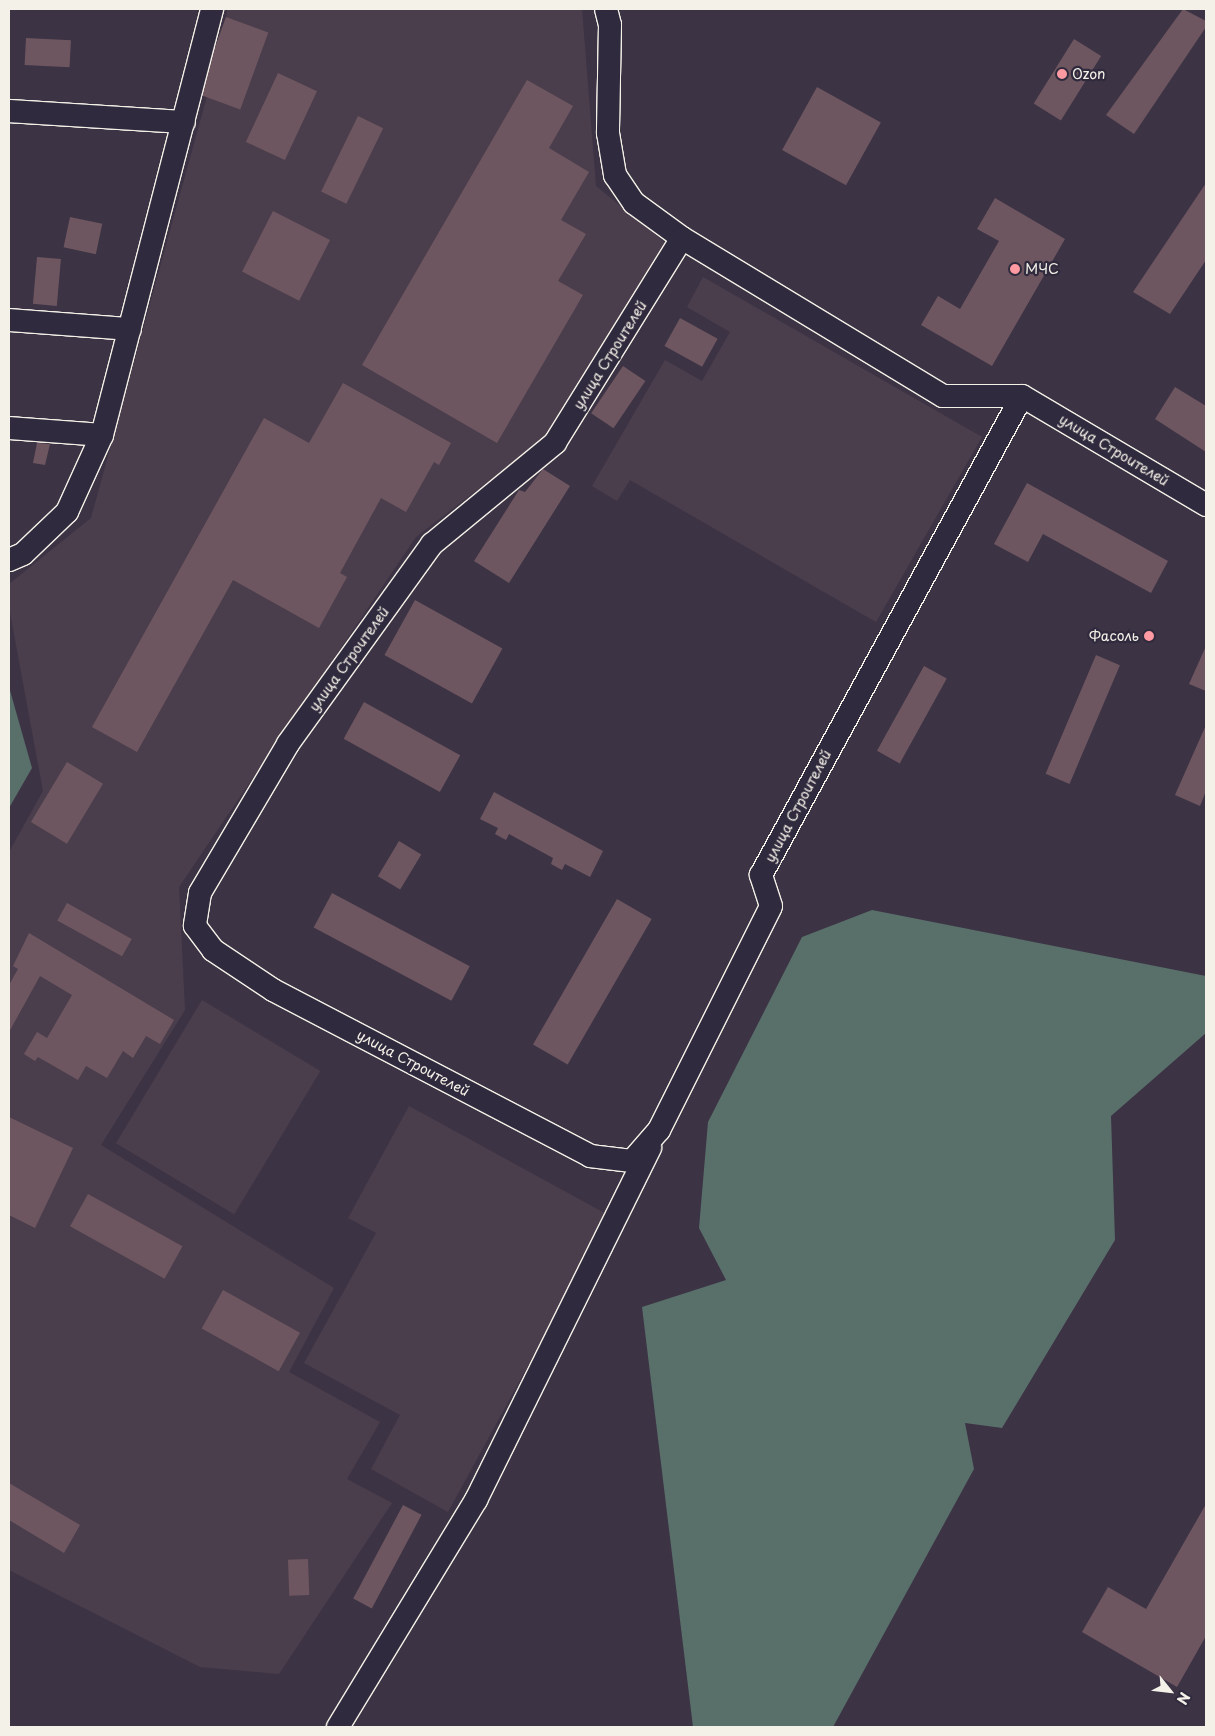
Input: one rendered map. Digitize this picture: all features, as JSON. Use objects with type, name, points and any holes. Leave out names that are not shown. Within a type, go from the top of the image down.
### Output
[{"type":"street","points":[[9,560],[24,554],[67,512],[102,435],[212,9]]},
{"type":"street","points":[[606,9],[610,25],[608,133],[615,175],[634,203],[682,238],[943,396],[1022,396]]},
{"type":"street","points":[[9,111],[184,122]]},
{"type":"street","name":"улица Строителей","points":[[682,238],[555,443],[432,544],[288,744],[200,893],[195,926],[213,950],[273,990],[590,1156],[632,1161],[659,1130],[771,906],[761,874],[1022,396],[1206,505]]},
{"type":"street","points":[[9,320],[130,329]]},
{"type":"street","points":[[9,428],[102,435]]},
{"type":"street","points":[[338,1727],[476,1500],[659,1130]]},
{"type":"shaded area","points":[[227,9],[582,9],[596,186],[668,245],[546,437],[416,537],[179,887],[185,1010],[101,1145],[334,1288],[289,1372],[380,1422],[347,1479],[392,1503],[279,1674],[200,1667],[9,1570],[9,852],[43,791],[9,607],[9,584],[91,518],[225,31]]},
{"type":"shaded area","points":[[703,277],[982,437],[876,622],[630,480],[617,501],[592,486],[665,360],[702,381],[730,332],[687,307]]},
{"type":"shaded area","points":[[202,1000],[320,1071],[234,1214],[116,1143]]},
{"type":"shaded area","points":[[409,1106],[610,1216],[448,1512],[371,1469],[400,1415],[304,1363],[376,1233],[348,1218]]},
{"type":"green space","points":[[9,687],[32,768],[9,808]]},
{"type":"green space","points":[[872,910],[1206,976],[1206,1033],[1111,1116],[1115,1240],[1002,1428],[965,1423],[974,1469],[833,1727],[693,1727],[642,1307],[726,1280],[699,1228],[708,1122],[802,937]]},
{"type":"building","points":[[1183,9],[1206,21],[1206,27],[1134,134],[1106,115]]},
{"type":"building","points":[[226,17],[268,32],[240,109],[198,94]]},
{"type":"building","points":[[26,38],[71,40],[70,67],[25,65]]},
{"type":"building","points":[[1074,39],[1101,56],[1061,120],[1034,103]]},
{"type":"building","points":[[278,73],[317,91],[285,160],[246,142]]},
{"type":"building","points":[[527,80],[573,106],[549,148],[589,172],[561,220],[586,234],[558,281],[583,295],[497,443],[362,365]]},
{"type":"building","points":[[817,87],[881,122],[846,185],[782,150]]},
{"type":"building","points":[[358,116],[383,128],[346,204],[321,191]]},
{"type":"building","points":[[1206,183],[1206,260],[1170,314],[1133,292]]},
{"type":"building","name":"МЧС","points":[[995,198],[1065,239],[992,366],[921,325],[938,296],[960,309],[999,241],[977,229]]},
{"type":"building","points":[[273,211],[330,240],[299,301],[242,272]]},
{"type":"building","points":[[70,217],[102,224],[96,254],[64,247]]},
{"type":"building","points":[[37,257],[61,259],[57,306],[33,304]]},
{"type":"building","points":[[680,318],[718,339],[702,367],[664,346]]},
{"type":"building","points":[[623,366],[645,381],[614,428],[591,413]]},
{"type":"building","points":[[343,383],[451,443],[439,465],[434,462],[406,512],[381,498],[340,573],[347,577],[319,628],[233,580],[137,752],[92,727],[264,418],[309,443]]},
{"type":"building","points":[[1175,387],[1206,406],[1206,452],[1155,419]]},
{"type":"building","points":[[37,443],[50,444],[45,465],[33,463]]},
{"type":"building","points":[[543,469],[570,486],[509,583],[474,561],[519,490],[525,492]]},
{"type":"building","points":[[1027,483],[1168,561],[1151,593],[1043,534],[1028,562],[994,544]]},
{"type":"building","points":[[415,600],[502,648],[472,704],[384,655]]},
{"type":"building","points":[[1206,646],[1206,691],[1189,684]]},
{"type":"building","points":[[1096,655],[1120,665],[1070,784],[1046,774]]},
{"type":"building","points":[[924,666],[947,679],[900,763],[877,751]]},
{"type":"building","points":[[364,702],[460,755],[440,792],[344,739]]},
{"type":"building","points":[[1206,725],[1206,791],[1200,806],[1175,795]]},
{"type":"building","points":[[67,762],[103,784],[67,844],[31,822]]},
{"type":"building","points":[[494,792],[603,851],[590,877],[565,864],[562,870],[551,864],[553,858],[509,834],[506,840],[495,834],[498,828],[480,819]]},
{"type":"building","points":[[399,841],[421,854],[400,890],[378,876]]},
{"type":"building","points":[[332,893],[470,966],[451,1001],[314,927]]},
{"type":"building","points":[[617,899],[652,919],[568,1064],[533,1044]]},
{"type":"building","points":[[67,903],[132,939],[122,956],[57,920]]},
{"type":"building","points":[[29,933],[174,1020],[160,1044],[146,1036],[133,1058],[123,1051],[107,1078],[86,1066],[78,1080],[38,1057],[35,1061],[24,1054],[37,1032],[47,1038],[72,995],[40,976],[9,1032],[9,985],[18,969],[13,966]]},
{"type":"building","points":[[9,1117],[73,1148],[35,1228],[9,1215]]},
{"type":"building","points":[[88,1194],[182,1246],[165,1279],[70,1226]]},
{"type":"building","points":[[223,1290],[300,1333],[279,1371],[202,1328]]},
{"type":"building","points":[[9,1483],[80,1525],[64,1553],[9,1520]]},
{"type":"building","points":[[1206,1504],[1206,1636],[1177,1687],[1082,1632],[1108,1587],[1146,1609]]},
{"type":"building","points":[[403,1505],[422,1515],[372,1608],[353,1599]]},
{"type":"building","points":[[308,1559],[309,1595],[289,1596],[288,1560]]},
{"type":"place","name":"Ozon","points":[[1062,74]]},
{"type":"place","name":"МЧС","points":[[1015,269]]},
{"type":"place","name":"Фасоль","points":[[1149,636]]}]
